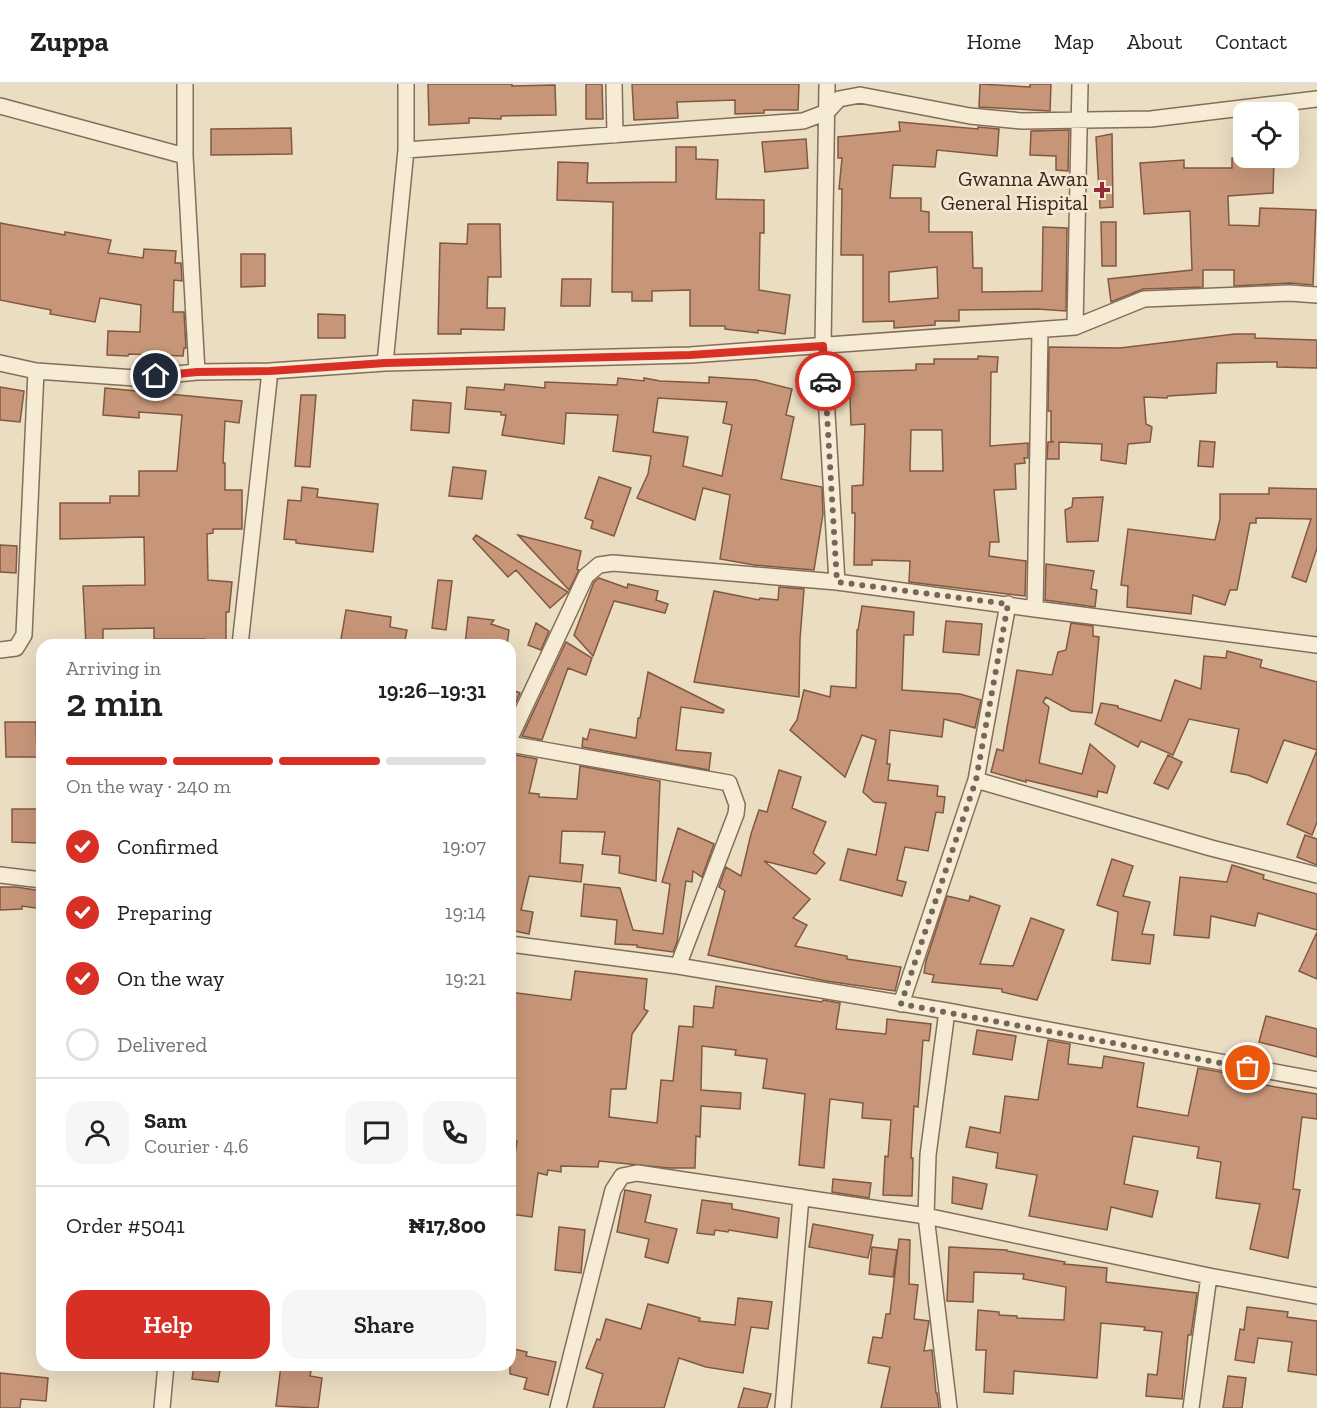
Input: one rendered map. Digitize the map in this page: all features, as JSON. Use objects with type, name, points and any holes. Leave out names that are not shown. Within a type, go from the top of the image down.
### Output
[{"type":"street","points":[[185,84],[185,156],[197,372]]},
{"type":"street","points":[[385,363],[406,150],[406,84]]},
{"type":"street","points":[[614,84],[615,135]]},
{"type":"street","points":[[827,84],[823,346],[837,582]]},
{"type":"street","points":[[1075,327],[1080,84]]},
{"type":"street","points":[[406,150],[803,121],[826,112],[839,99],[860,95],[970,116],[1022,121],[1151,119],[1317,99]]},
{"type":"street","points":[[0,106],[185,156]]},
{"type":"street","points":[[0,363],[36,371],[135,378],[197,372],[270,371],[385,363],[690,355],[1075,327],[1144,299],[1290,293],[1317,295]]},
{"type":"street","points":[[1035,609],[1040,330]]},
{"type":"street","points":[[0,650],[16,648],[24,635],[36,371]]},
{"type":"street","points":[[241,639],[270,371]]},
{"type":"street","points":[[516,725],[586,576],[599,565],[613,562],[837,582],[1317,645]]},
{"type":"street","points":[[901,1004],[976,780],[1008,604]]},
{"type":"street","points":[[516,745],[729,783],[737,805],[736,814],[678,966]]},
{"type":"street","points":[[976,780],[1211,848],[1317,875]]},
{"type":"street","points":[[0,875],[36,879]]},
{"type":"street","points":[[516,945],[678,966],[947,1011],[1317,1080]]},
{"type":"street","points":[[947,1011],[928,1155],[926,1216],[948,1408]]},
{"type":"street","points":[[558,1408],[614,1190],[622,1176],[637,1173],[926,1216],[1209,1276],[1317,1296]]},
{"type":"street","points":[[783,1408],[801,1197]]},
{"type":"street","points":[[1191,1408],[1209,1276]]},
{"type":"street","points":[[162,1408],[165,1371]]},
{"type":"building","points":[[428,84],[555,85],[556,115],[501,116],[501,119],[469,118],[469,123],[429,125]]},
{"type":"building","points":[[586,84],[602,84],[603,119],[586,119]]},
{"type":"building","points":[[632,84],[799,84],[798,110],[764,110],[764,113],[735,114],[735,100],[677,102],[678,118],[634,120]]},
{"type":"building","points":[[980,84],[1030,87],[1030,84],[1051,84],[1050,111],[979,107]]},
{"type":"building","points":[[899,122],[999,129],[997,156],[937,150],[935,167],[893,165],[890,198],[921,198],[921,211],[929,212],[929,232],[972,232],[973,268],[982,268],[982,292],[1042,291],[1043,227],[1067,228],[1066,311],[959,310],[959,321],[935,321],[935,325],[894,328],[894,321],[863,322],[863,255],[841,255],[842,189],[839,189],[842,158],[838,158],[838,137],[900,131]],"holes":[[[937,267],[938,298],[889,302],[889,272]]]},
{"type":"building","points":[[291,128],[292,154],[211,155],[211,129]]},
{"type":"building","points":[[1069,130],[1068,171],[1056,170],[1056,156],[1030,155],[1031,131]]},
{"type":"building","points":[[1112,134],[1113,207],[1100,208],[1096,137]]},
{"type":"building","points":[[806,139],[808,168],[765,172],[762,142]]},
{"type":"building","points":[[676,147],[696,147],[696,159],[718,160],[716,199],[764,200],[764,233],[760,233],[759,290],[790,295],[785,334],[725,329],[725,326],[690,326],[690,290],[652,291],[652,301],[632,301],[632,292],[612,292],[613,202],[557,200],[558,162],[588,163],[587,183],[676,182]]},
{"type":"building","points":[[1233,158],[1233,168],[1274,168],[1273,193],[1228,196],[1229,225],[1259,226],[1260,208],[1316,210],[1313,285],[1290,283],[1234,286],[1234,270],[1203,270],[1203,287],[1143,289],[1111,302],[1108,279],[1192,270],[1190,211],[1144,214],[1140,163],[1184,160],[1184,168],[1232,168]]},
{"type":"building","points":[[1101,222],[1116,222],[1116,266],[1102,266]]},
{"type":"building","points":[[0,223],[65,235],[65,232],[111,240],[108,253],[143,258],[144,249],[176,251],[175,263],[181,263],[182,281],[174,280],[173,312],[184,312],[186,348],[184,348],[183,356],[107,355],[108,331],[140,332],[141,305],[100,298],[95,322],[50,314],[51,310],[0,300]]},
{"type":"building","points":[[468,224],[500,224],[501,277],[488,277],[487,308],[505,308],[504,330],[461,329],[461,334],[438,334],[440,243],[467,244]]},
{"type":"building","points":[[241,254],[265,254],[265,286],[241,287]]},
{"type":"building","points":[[562,279],[591,279],[590,306],[561,306]]},
{"type":"building","points":[[318,314],[345,315],[345,338],[318,338]]},
{"type":"building","points":[[1235,334],[1255,334],[1255,338],[1317,340],[1317,368],[1277,367],[1277,362],[1217,363],[1216,393],[1168,396],[1167,398],[1144,397],[1146,424],[1152,427],[1150,442],[1128,444],[1126,464],[1101,460],[1102,444],[1059,442],[1059,459],[1047,459],[1048,442],[1054,442],[1051,441],[1051,411],[1048,411],[1049,347],[1120,348]]},
{"type":"building","points":[[978,356],[998,357],[997,372],[991,372],[990,446],[1028,443],[1028,458],[1024,458],[1025,463],[1015,464],[1016,489],[994,490],[999,542],[990,542],[989,556],[1026,561],[1025,596],[909,582],[910,561],[872,560],[872,565],[854,565],[855,513],[852,513],[852,486],[863,485],[865,424],[851,425],[849,372],[916,370],[916,364],[934,364],[934,359],[978,359]],"holes":[[[911,430],[942,430],[943,471],[910,471]]]},
{"type":"building","points":[[709,377],[756,380],[792,389],[786,415],[794,417],[781,479],[822,487],[823,514],[814,570],[754,565],[720,559],[730,495],[703,488],[695,520],[637,498],[648,474],[651,456],[613,451],[618,415],[566,413],[564,444],[502,435],[506,415],[501,415],[501,412],[465,409],[467,387],[504,390],[505,384],[545,388],[545,382],[617,385],[618,378],[709,383]],"holes":[[[658,398],[727,402],[723,423],[732,425],[722,476],[683,466],[688,437],[653,432]]]},
{"type":"building","points":[[0,387],[24,391],[20,422],[0,420]]},
{"type":"building","points":[[105,388],[242,401],[239,423],[225,421],[223,463],[225,463],[225,490],[242,490],[242,529],[213,529],[213,533],[207,534],[208,580],[232,582],[229,612],[226,612],[226,639],[154,639],[154,628],[103,629],[103,639],[86,639],[83,586],[145,585],[144,537],[60,539],[60,503],[110,503],[110,496],[139,496],[139,471],[177,471],[182,415],[139,412],[139,418],[103,415]]},
{"type":"building","points":[[301,395],[316,395],[310,467],[295,466]]},
{"type":"building","points":[[413,400],[451,403],[449,433],[411,430]]},
{"type":"building","points":[[1200,441],[1215,442],[1213,467],[1198,466]]},
{"type":"building","points":[[453,467],[486,471],[482,499],[449,496]]},
{"type":"building","points":[[599,477],[631,488],[614,536],[591,528],[593,521],[585,518]]},
{"type":"building","points":[[302,487],[318,489],[317,497],[378,504],[373,552],[296,543],[296,540],[284,539],[288,500],[301,501]]},
{"type":"building","points":[[1269,488],[1317,489],[1317,548],[1306,582],[1292,577],[1311,519],[1256,518],[1256,523],[1250,523],[1237,590],[1230,590],[1225,605],[1193,595],[1191,614],[1127,607],[1128,586],[1121,585],[1128,529],[1215,540],[1220,519],[1220,494],[1269,494]]},
{"type":"building","points":[[1103,497],[1098,541],[1067,542],[1065,510],[1072,507],[1073,498]]},
{"type":"building","points":[[476,535],[568,592],[550,608],[516,570],[508,577],[473,539]]},
{"type":"building","points":[[518,535],[581,551],[577,569],[579,570],[569,590]]},
{"type":"building","points":[[0,545],[17,546],[16,573],[0,572]]},
{"type":"building","points":[[1046,564],[1094,571],[1091,589],[1097,590],[1095,607],[1045,600]]},
{"type":"building","points":[[599,578],[627,588],[628,584],[658,591],[656,600],[668,604],[665,613],[614,601],[593,656],[574,635],[594,582]]},
{"type":"building","points":[[438,580],[452,581],[446,630],[432,628]]},
{"type":"building","points":[[779,587],[804,589],[799,697],[694,682],[714,591],[759,600],[760,598],[778,600]]},
{"type":"building","points":[[862,606],[914,612],[913,635],[904,635],[902,690],[960,694],[981,700],[975,728],[944,719],[942,737],[890,730],[888,780],[938,786],[937,796],[945,797],[943,813],[936,812],[928,851],[905,847],[897,880],[906,882],[902,896],[840,880],[848,849],[876,855],[886,803],[874,802],[863,792],[876,740],[862,735],[845,777],[790,730],[797,720],[804,690],[830,697],[831,686],[856,688],[857,630]]},
{"type":"building","points":[[346,610],[391,617],[390,627],[407,630],[405,639],[341,639]]},
{"type":"building","points":[[468,617],[494,620],[491,624],[509,630],[508,639],[466,639]]},
{"type":"building","points":[[946,621],[982,624],[979,655],[943,652]]},
{"type":"building","points":[[536,623],[549,631],[541,650],[528,645]]},
{"type":"building","points":[[1071,623],[1093,626],[1093,636],[1099,637],[1092,713],[1071,711],[1046,697],[1043,702],[1049,707],[1039,763],[1082,774],[1090,744],[1115,766],[1107,793],[1098,791],[1097,797],[991,772],[997,749],[1003,751],[1017,670],[1052,675],[1058,652],[1066,650]]},
{"type":"building","points":[[566,642],[592,658],[586,675],[568,668],[542,740],[522,736]]},
{"type":"building","points":[[1227,651],[1262,660],[1260,667],[1317,682],[1317,750],[1284,740],[1267,783],[1248,775],[1231,772],[1239,729],[1189,719],[1173,755],[1141,741],[1138,747],[1095,724],[1101,703],[1118,706],[1118,708],[1161,721],[1175,680],[1201,689],[1204,656],[1226,658]]},
{"type":"building","points":[[648,672],[724,710],[723,713],[681,707],[676,750],[711,753],[709,770],[582,747],[583,738],[587,740],[590,729],[636,738]]},
{"type":"building","points":[[5,722],[36,722],[36,757],[6,757]]},
{"type":"building","points":[[1317,750],[1317,822],[1312,835],[1287,824]]},
{"type":"building","points":[[516,755],[537,759],[529,793],[539,794],[539,797],[577,799],[580,766],[660,781],[656,881],[619,873],[620,856],[602,854],[605,832],[562,831],[560,863],[583,865],[581,882],[529,876],[521,910],[533,912],[529,934],[516,931]]},
{"type":"building","points":[[1168,755],[1182,762],[1168,789],[1154,783]]},
{"type":"building","points":[[779,770],[801,777],[792,808],[826,822],[813,853],[825,863],[816,874],[764,861],[810,899],[793,918],[807,925],[795,946],[847,956],[847,959],[901,967],[895,991],[826,981],[708,955],[725,891],[719,887],[726,867],[741,876],[759,810],[767,812]]},
{"type":"building","points":[[12,809],[36,809],[36,843],[12,842]]},
{"type":"building","points":[[678,828],[714,844],[702,877],[693,871],[692,882],[686,881],[677,942],[673,952],[637,947],[637,945],[615,944],[617,920],[581,916],[584,884],[620,888],[633,930],[663,934],[670,884],[662,882]]},
{"type":"building","points":[[1305,835],[1317,839],[1317,865],[1297,857]]},
{"type":"building","points":[[1112,859],[1133,866],[1123,896],[1150,902],[1142,934],[1154,935],[1150,964],[1112,960],[1118,912],[1097,905]]},
{"type":"building","points":[[1232,865],[1264,875],[1263,879],[1317,894],[1317,930],[1258,913],[1255,926],[1211,916],[1209,938],[1174,935],[1180,877],[1227,882]]},
{"type":"building","points":[[0,887],[36,890],[36,908],[22,906],[22,909],[0,910]]},
{"type":"building","points":[[947,896],[969,901],[970,896],[1000,906],[980,964],[1013,966],[1031,918],[1064,930],[1037,1000],[1002,992],[1002,989],[932,982],[934,975],[924,973]]},
{"type":"building","points":[[1317,932],[1317,979],[1299,971]]},
{"type":"building","points":[[575,971],[647,979],[644,1009],[648,1011],[632,1034],[626,1089],[611,1089],[609,1117],[657,1123],[661,1080],[673,1081],[679,1026],[693,1027],[694,1006],[713,1008],[716,986],[840,1003],[836,1029],[886,1034],[887,1019],[931,1024],[929,1041],[923,1040],[918,1107],[914,1106],[911,1158],[913,1158],[912,1196],[883,1195],[885,1156],[888,1157],[891,1120],[862,1118],[863,1103],[830,1099],[824,1168],[799,1165],[805,1094],[763,1088],[767,1059],[735,1055],[736,1050],[702,1046],[701,1090],[741,1093],[740,1109],[701,1106],[700,1137],[696,1136],[695,1168],[669,1168],[599,1161],[598,1167],[561,1166],[561,1172],[548,1170],[547,1175],[538,1173],[532,1217],[516,1215],[516,993],[571,1000]]},
{"type":"building","points":[[1266,1016],[1317,1029],[1317,1057],[1259,1042]]},
{"type":"building","points":[[977,1030],[1016,1036],[1012,1060],[973,1054]]},
{"type":"building","points":[[1048,1040],[1070,1044],[1068,1064],[1102,1068],[1104,1056],[1144,1063],[1137,1107],[1188,1116],[1198,1068],[1254,1078],[1253,1083],[1317,1094],[1317,1119],[1302,1117],[1293,1189],[1300,1190],[1288,1258],[1250,1249],[1260,1204],[1216,1198],[1221,1162],[1197,1158],[1199,1147],[1133,1136],[1124,1184],[1158,1191],[1152,1217],[1111,1207],[1107,1230],[1029,1216],[1037,1175],[996,1168],[998,1153],[966,1147],[970,1127],[1000,1133],[1005,1096],[1038,1100]]},
{"type":"building","points":[[953,1177],[987,1184],[982,1209],[952,1203]]},
{"type":"building","points":[[833,1179],[871,1183],[869,1198],[832,1192]]},
{"type":"building","points":[[625,1190],[651,1195],[645,1222],[677,1229],[668,1263],[645,1257],[649,1239],[617,1232]]},
{"type":"building","points":[[702,1200],[732,1204],[732,1209],[779,1218],[777,1238],[729,1230],[728,1232],[715,1230],[714,1235],[697,1233]]},
{"type":"building","points":[[813,1224],[873,1235],[868,1258],[809,1247]]},
{"type":"building","points":[[559,1227],[585,1230],[581,1273],[555,1270]]},
{"type":"building","points":[[899,1239],[910,1240],[909,1284],[918,1285],[914,1319],[929,1321],[924,1351],[932,1350],[939,1408],[881,1408],[890,1367],[868,1363],[873,1337],[882,1338],[886,1314],[890,1314]]},
{"type":"building","points":[[872,1247],[897,1250],[893,1277],[869,1274]]},
{"type":"building","points":[[949,1247],[1007,1250],[1065,1262],[1064,1264],[1107,1268],[1106,1282],[1197,1293],[1191,1335],[1188,1335],[1182,1399],[1146,1396],[1148,1374],[1157,1375],[1162,1332],[1144,1330],[1145,1327],[1101,1323],[1097,1378],[1014,1371],[1013,1394],[984,1392],[986,1350],[976,1350],[978,1310],[999,1312],[999,1315],[1017,1316],[1017,1318],[1064,1320],[1066,1287],[1023,1279],[1024,1274],[974,1272],[973,1302],[947,1301]]},
{"type":"building","points":[[738,1298],[772,1302],[768,1329],[751,1327],[743,1373],[706,1367],[679,1358],[664,1408],[593,1408],[603,1374],[586,1368],[597,1339],[600,1340],[606,1319],[641,1329],[648,1304],[700,1318],[699,1321],[735,1325]]},
{"type":"building","points":[[1247,1307],[1288,1312],[1287,1317],[1317,1321],[1317,1375],[1288,1371],[1292,1342],[1258,1338],[1254,1363],[1235,1360],[1240,1329],[1244,1330]]},
{"type":"building","points":[[516,1349],[527,1352],[526,1356],[556,1362],[548,1395],[524,1389],[527,1378],[510,1374],[510,1371],[516,1371]]},
{"type":"building","points":[[193,1371],[220,1371],[218,1382],[192,1379]]},
{"type":"building","points":[[280,1371],[311,1371],[310,1376],[322,1378],[318,1408],[276,1406]]},
{"type":"building","points":[[0,1373],[48,1378],[46,1401],[21,1399],[20,1408],[0,1408]]},
{"type":"building","points":[[1228,1376],[1246,1378],[1242,1408],[1223,1408]]},
{"type":"building","points":[[744,1388],[771,1394],[767,1408],[738,1408]]},
{"type":"way so far","points":[[825,381],[837,582],[1008,604],[976,780],[901,1004],[1248,1068]]},
{"type":"place","name":"Gwanna Awan General Hispital","points":[[1102,190]]},
{"type":"route","points":[[156,376],[385,363],[690,355],[823,346],[825,381]]}]
